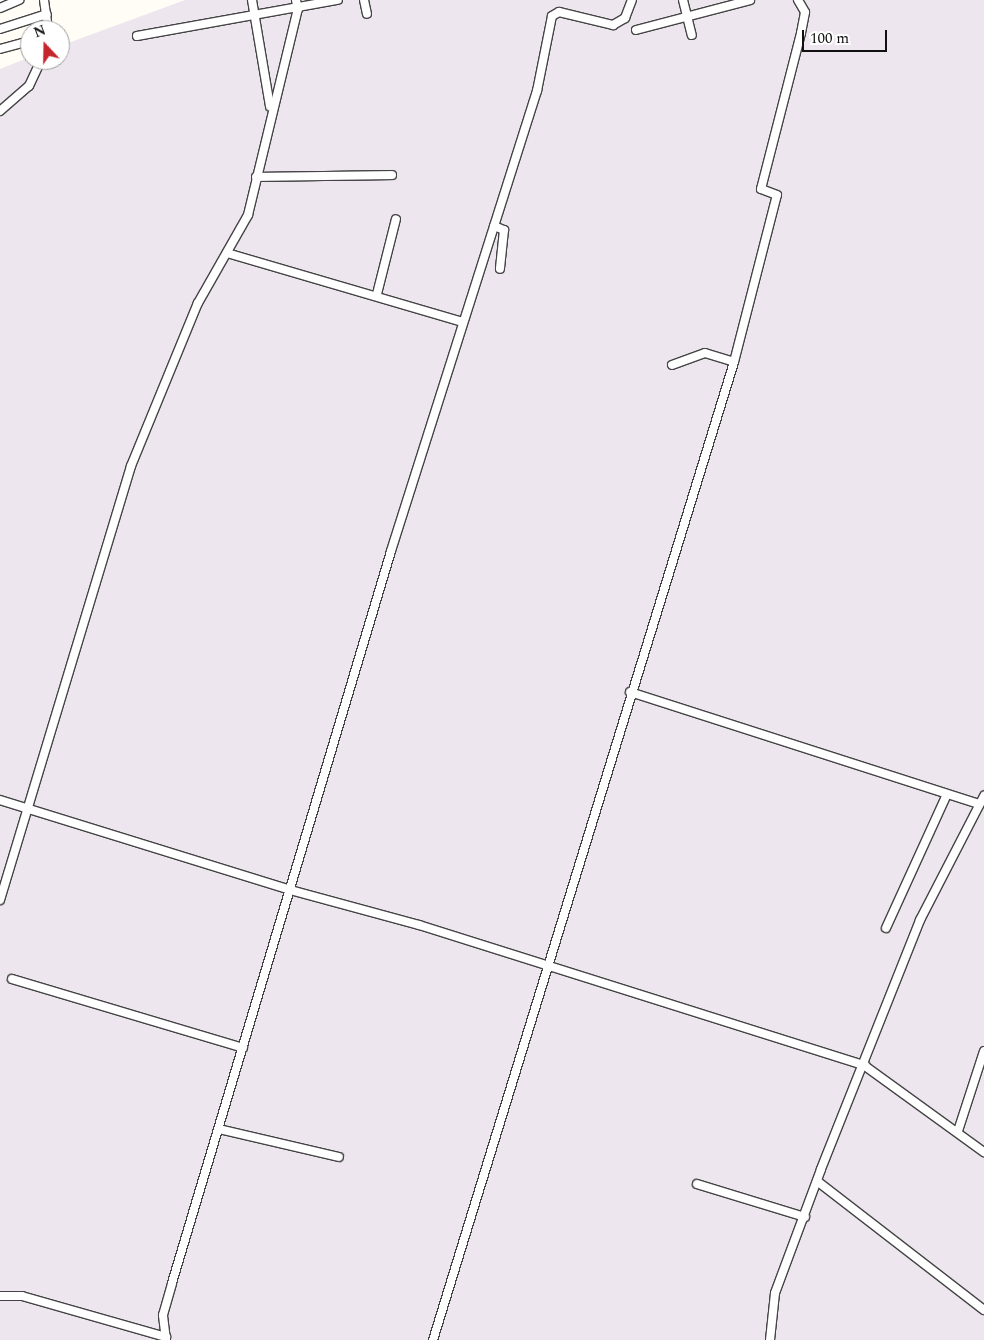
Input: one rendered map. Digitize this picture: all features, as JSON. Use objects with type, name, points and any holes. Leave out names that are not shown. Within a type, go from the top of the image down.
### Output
[{"type":"street","points":[[0,8],[19,0]]},
{"type":"street","points":[[44,0],[47,20]]},
{"type":"street","points":[[252,0],[271,110]]},
{"type":"street","points":[[0,900],[131,466],[198,303],[248,215],[271,110],[298,9],[296,0]]},
{"type":"street","points":[[138,36],[255,17],[338,0]]},
{"type":"street","points":[[364,0],[367,14]]},
{"type":"street","points":[[0,1296],[22,1296],[166,1339],[164,1315],[290,890],[463,322],[537,91],[552,16],[558,12],[613,25],[625,18],[632,0]]},
{"type":"street","points":[[683,0],[692,34]]},
{"type":"street","points":[[636,30],[750,0]]},
{"type":"street","points":[[432,1340],[548,969],[630,692],[734,362],[777,195],[760,189],[801,33],[805,12],[798,0]]},
{"type":"street","points":[[0,29],[47,14]]},
{"type":"street","points":[[0,49],[20,44]]},
{"type":"street","points":[[0,112],[29,86],[36,70]]},
{"type":"street","points":[[256,176],[392,174]]},
{"type":"street","points":[[378,294],[396,219]]},
{"type":"street","points":[[494,226],[504,230],[500,269]]},
{"type":"street","points":[[228,253],[378,294],[463,322]]},
{"type":"street","points":[[672,365],[705,353],[734,362]]},
{"type":"street","points":[[630,692],[980,804]]},
{"type":"street","points":[[886,928],[947,794]]},
{"type":"street","points":[[770,1340],[775,1293],[817,1181],[865,1066],[920,920],[984,796]]},
{"type":"street","points":[[0,800],[290,890],[419,925],[548,969],[865,1066],[958,1131],[984,1152]]},
{"type":"street","points":[[12,979],[243,1048]]},
{"type":"street","points":[[958,1131],[984,1051]]},
{"type":"street","points":[[219,1129],[339,1157]]},
{"type":"street","points":[[817,1181],[984,1310]]},
{"type":"street","points":[[697,1184],[804,1217]]},
{"type":"shaded area","points":[[185,0],[984,0],[984,1340],[0,1340],[0,69],[20,61],[20,70],[70,70],[70,42]]}]
